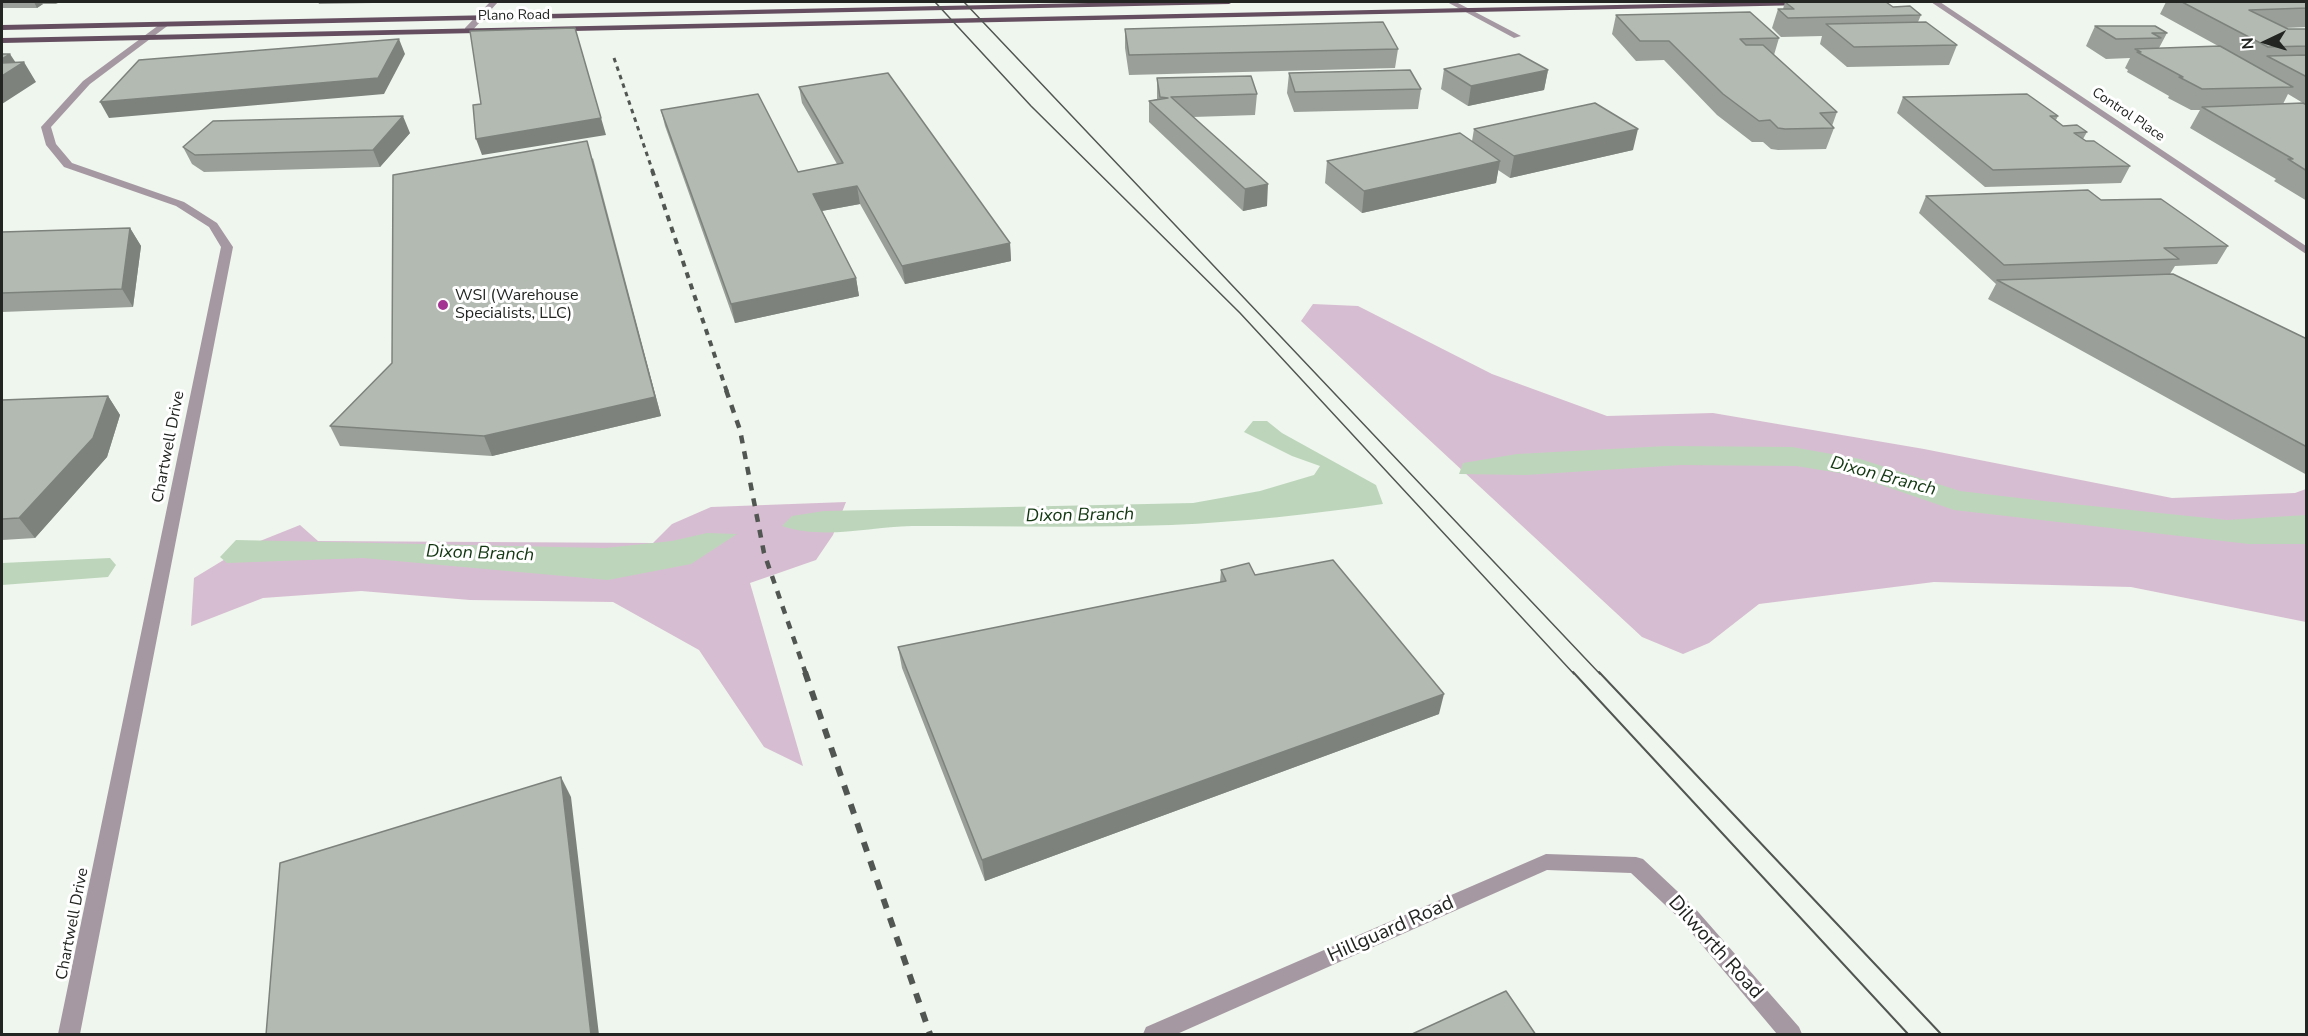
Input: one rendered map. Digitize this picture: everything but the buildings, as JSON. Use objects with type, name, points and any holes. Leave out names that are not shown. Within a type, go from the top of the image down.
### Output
[{"type":"main road","name":"Plano Road","points":[[2,28],[481,16],[1229,2]]},
{"type":"main road","name":"Plano Road","points":[[2,41],[1855,2]]},
{"type":"street","points":[[468,30],[494,2]]},
{"type":"street","points":[[1451,2],[1517,36]]},
{"type":"street","name":"Control Place","points":[[1935,2],[2307,251]]},
{"type":"street","name":"Chartwell Drive","points":[[69,1035],[227,247],[213,225],[180,204],[68,165],[51,145],[46,127],[67,99],[102,69],[166,24]]},
{"type":"street","name":"Hillguard Road","points":[[1154,1035],[1546,862],[1636,865]]},
{"type":"street","name":"Dilworth Road","points":[[1636,865],[1686,912],[1791,1035]]},
{"type":"shaded area","points":[[1313,304],[1358,306],[1492,374],[1607,416],[1713,413],[1924,449],[2172,498],[2295,493],[2306,489],[2306,622],[2131,587],[1934,582],[1759,604],[1709,643],[1683,654],[1642,637],[1301,321]]},
{"type":"shaded area","points":[[846,502],[833,535],[816,560],[750,583],[803,766],[764,747],[699,650],[613,602],[470,600],[361,591],[263,598],[191,626],[194,578],[245,547],[300,525],[318,541],[653,543],[672,524],[711,507]]},
{"type":"water","name":"Dixon Branch","points":[[1253,421],[1267,421],[1282,433],[1376,485],[1383,504],[1277,517],[1171,525],[912,526],[846,532],[814,532],[782,526],[792,516],[824,511],[1193,503],[1260,491],[1314,475],[1320,466],[1292,456],[1244,432]]},
{"type":"water","name":"Dixon Branch","points":[[1667,446],[1792,447],[1860,459],[1960,491],[2044,501],[2227,520],[2306,515],[2306,544],[2249,544],[1954,510],[1852,475],[1796,466],[1681,465],[1526,475],[1459,474],[1463,463],[1517,454]]},
{"type":"water","name":"Dixon Branch","points":[[707,533],[737,534],[691,564],[608,580],[363,558],[227,563],[220,557],[236,540],[605,548],[672,541]]},
{"type":"water","points":[[110,558],[116,565],[108,577],[2,585],[2,563]]},
{"type":"tram line","points":[[935,2],[1031,106],[1240,313],[1574,674]]},
{"type":"tram line","points":[[964,2],[1600,674]]},
{"type":"tram line","points":[[1573,672],[1908,1034]]},
{"type":"tram line","points":[[1599,672],[1941,1034]]},
{"type":"railway","points":[[614,58],[653,172]]},
{"type":"railway","points":[[652,170],[727,392]]},
{"type":"railway","points":[[726,390],[740,430],[764,553],[806,674]]},
{"type":"railway","points":[[805,672],[930,1034]]},
{"type":"place","name":"WSI (Warehouse Specialists, LLC)","points":[[443,305]]}]
